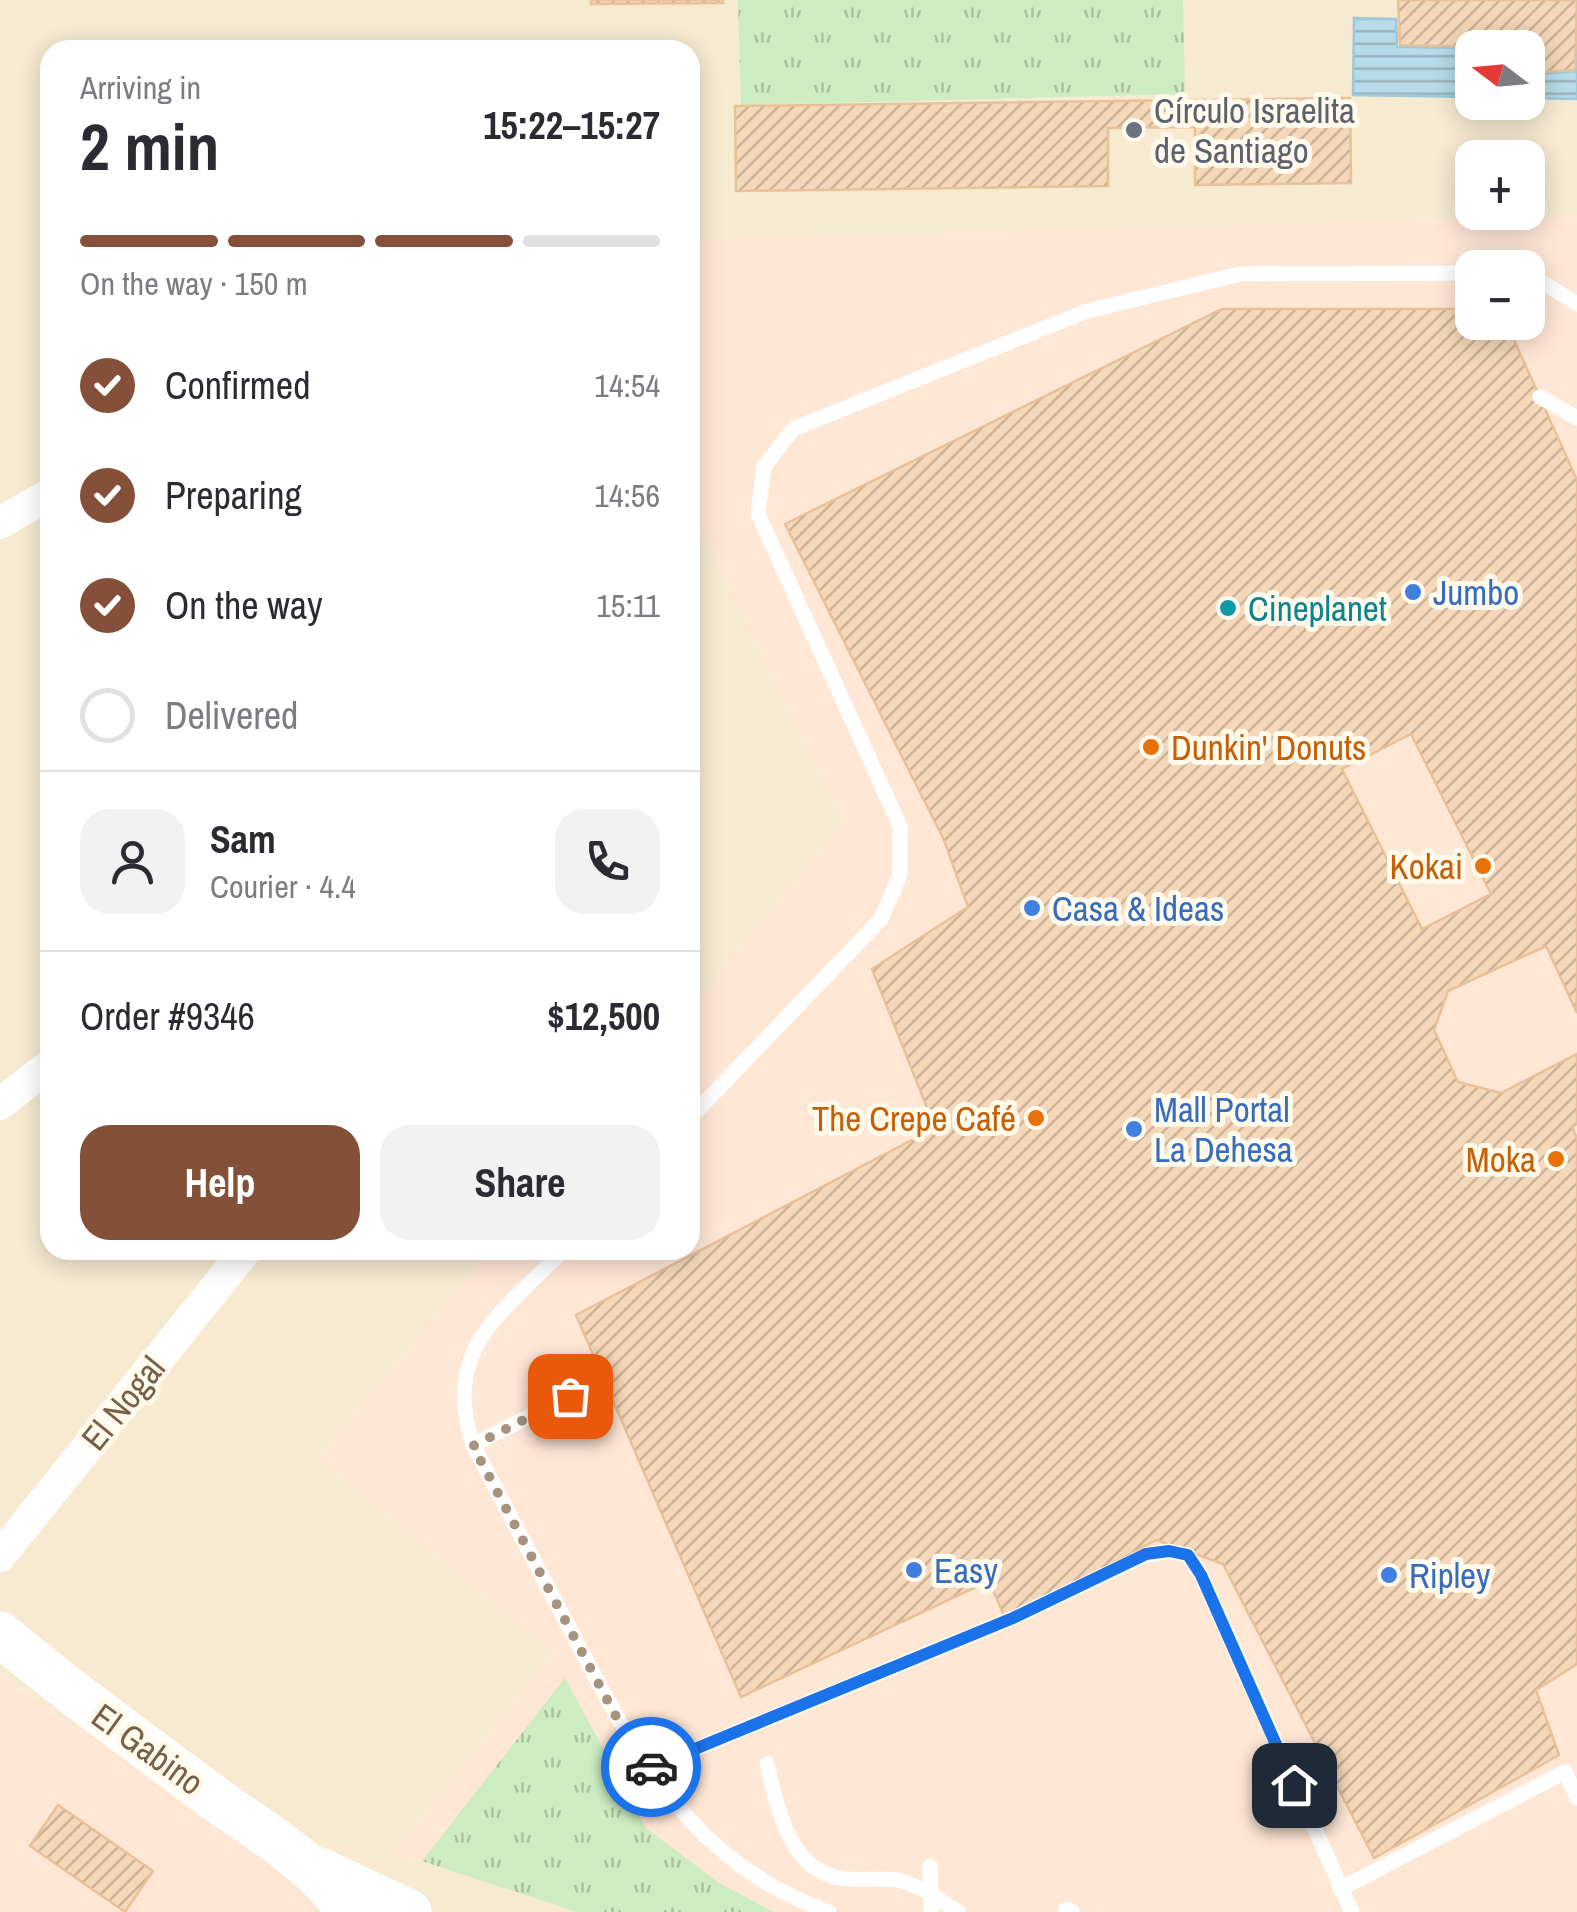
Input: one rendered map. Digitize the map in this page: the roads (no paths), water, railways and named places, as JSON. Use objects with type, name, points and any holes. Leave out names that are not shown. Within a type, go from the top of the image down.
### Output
[{"type":"main road","name":"El Gabino","points":[[0,1634],[66,1689],[300,1860],[339,1897],[348,1912]]},
{"type":"main road","name":"El Gabino","points":[[300,1860],[409,1912]]},
{"type":"street","points":[[0,524],[40,500]]},
{"type":"street","points":[[0,1104],[40,1074]]},
{"type":"street","name":"El Nogal","points":[[0,1556],[238,1260]]},
{"type":"lane","points":[[700,1108],[881,919],[900,875],[900,826],[758,514],[764,467],[793,429],[1086,311],[1240,274],[1455,273]]},
{"type":"lane","points":[[1545,284],[1577,304]]},
{"type":"lane","points":[[1540,397],[1577,418]]},
{"type":"lane","points":[[553,1260],[489,1327],[476,1346],[462,1390],[463,1414],[473,1446],[647,1769],[700,1831],[734,1860],[772,1885],[830,1912]]},
{"type":"lane","points":[[473,1446],[603,1379]]},
{"type":"lane","points":[[647,1769],[1013,1618],[1146,1554],[1169,1551],[1188,1555],[1201,1575],[1352,1912]]},
{"type":"lane","points":[[767,1764],[787,1832],[809,1862],[831,1876],[898,1880],[932,1904],[958,1912]]},
{"type":"lane","points":[[1340,1890],[1566,1772],[1577,1798]]},
{"type":"lane","points":[[930,1866],[932,1904]]},
{"type":"water","points":[[1354,18],[1396,19],[1397,47],[1455,48],[1455,97],[1353,95]]},
{"type":"water","points":[[1577,47],[1577,99],[1545,98],[1545,74],[1576,71]]},
{"type":"place","name":"Círculo Israelita de Santiago","points":[[1134,130]]},
{"type":"place","name":"Jumbo","points":[[1413,592]]},
{"type":"place","name":"Cineplanet","points":[[1228,608]]},
{"type":"place","name":"Dunkin' Donuts","points":[[1151,747]]},
{"type":"place","name":"Kokai","points":[[1483,866]]},
{"type":"place","name":"Casa & Ideas","points":[[1032,908]]},
{"type":"place","name":"The Crepe Café","points":[[1036,1118]]},
{"type":"place","name":"Mall Portal La Dehesa","points":[[1134,1129]]},
{"type":"place","name":"Moka","points":[[1556,1159]]},
{"type":"place","name":"Easy","points":[[914,1570]]},
{"type":"place","name":"Ripley","points":[[1389,1575]]}]
